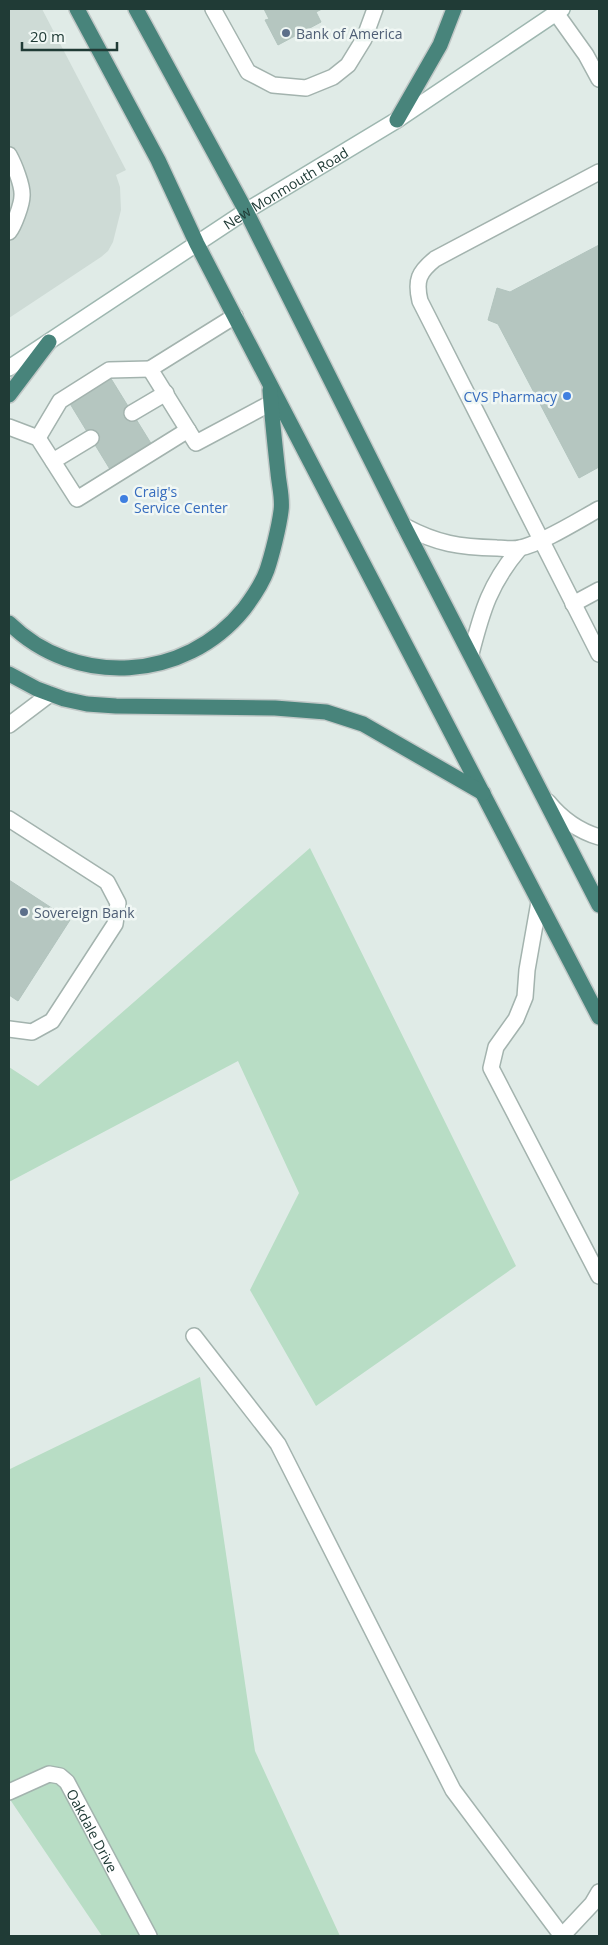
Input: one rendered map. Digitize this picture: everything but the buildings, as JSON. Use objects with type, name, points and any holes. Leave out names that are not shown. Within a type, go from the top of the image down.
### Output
[{"type":"highway","points":[[77,9],[158,160],[196,244],[599,1018]]},
{"type":"highway","points":[[136,9],[246,211],[404,526],[599,905]]},
{"type":"highway","points":[[397,120],[440,45],[454,9]]},
{"type":"highway","points":[[9,395],[49,342]]},
{"type":"highway","points":[[9,623],[21,634],[47,651],[67,660],[103,668],[137,667],[170,660],[204,645],[233,622],[253,597],[267,571],[281,510],[269,381]]},
{"type":"highway","points":[[9,674],[50,694],[87,704],[275,708],[326,712],[363,724],[484,794]]},
{"type":"main road","points":[[213,9],[248,72],[273,85],[306,88],[333,77],[348,65],[364,39],[375,9]]},
{"type":"main road","name":"New Monmouth Road","points":[[9,368],[246,211],[397,120],[559,11]]},
{"type":"main road","points":[[559,11],[599,79]]},
{"type":"main road","points":[[9,154],[22,195],[13,227],[9,232]]},
{"type":"main road","points":[[599,174],[435,259],[426,267],[419,278],[417,288],[420,301],[599,654]]},
{"type":"main road","points":[[38,438],[60,401],[110,370],[150,368],[235,316]]},
{"type":"main road","points":[[150,368],[196,442],[271,403]]},
{"type":"main road","points":[[132,414],[166,393]]},
{"type":"main road","points":[[9,427],[38,438],[77,499],[188,430]]},
{"type":"main road","points":[[53,462],[91,438]]},
{"type":"main road","points":[[404,526],[426,538],[445,544],[477,548],[520,548],[540,540],[599,509]]},
{"type":"main road","points":[[471,654],[482,612],[495,582],[520,548]]},
{"type":"main road","points":[[572,604],[599,590]]},
{"type":"main road","points":[[9,724],[50,694]]},
{"type":"main road","points":[[544,798],[572,824],[599,837]]},
{"type":"main road","points":[[9,819],[107,882],[118,903],[115,924],[52,1021],[32,1032],[9,1029]]},
{"type":"main road","points":[[539,902],[527,970],[525,997],[516,1019],[496,1047],[490,1068],[599,1276]]},
{"type":"main road","points":[[194,1336],[278,1444],[453,1790],[562,1936],[592,1904],[599,1892]]},
{"type":"main road","name":"Oakdale Drive","points":[[9,1792],[48,1774],[60,1776],[67,1782],[149,1936]]},
{"type":"shaded area","points":[[9,9],[42,9],[126,170],[116,175],[120,187],[121,210],[113,242],[108,251],[9,318]]},
{"type":"green space","points":[[310,848],[516,1266],[316,1406],[250,1290],[299,1193],[238,1061],[9,1182],[9,1067],[38,1086]]},
{"type":"green space","points":[[200,1377],[255,1751],[340,1936],[102,1936],[9,1798],[9,1467],[10,1469]]},
{"type":"place","name":"Bank of America","points":[[286,33]]},
{"type":"place","name":"CVS Pharmacy","points":[[567,396]]},
{"type":"place","name":"Craig's Service Center","points":[[124,499]]},
{"type":"place","name":"Sovereign Bank","points":[[24,912]]}]
